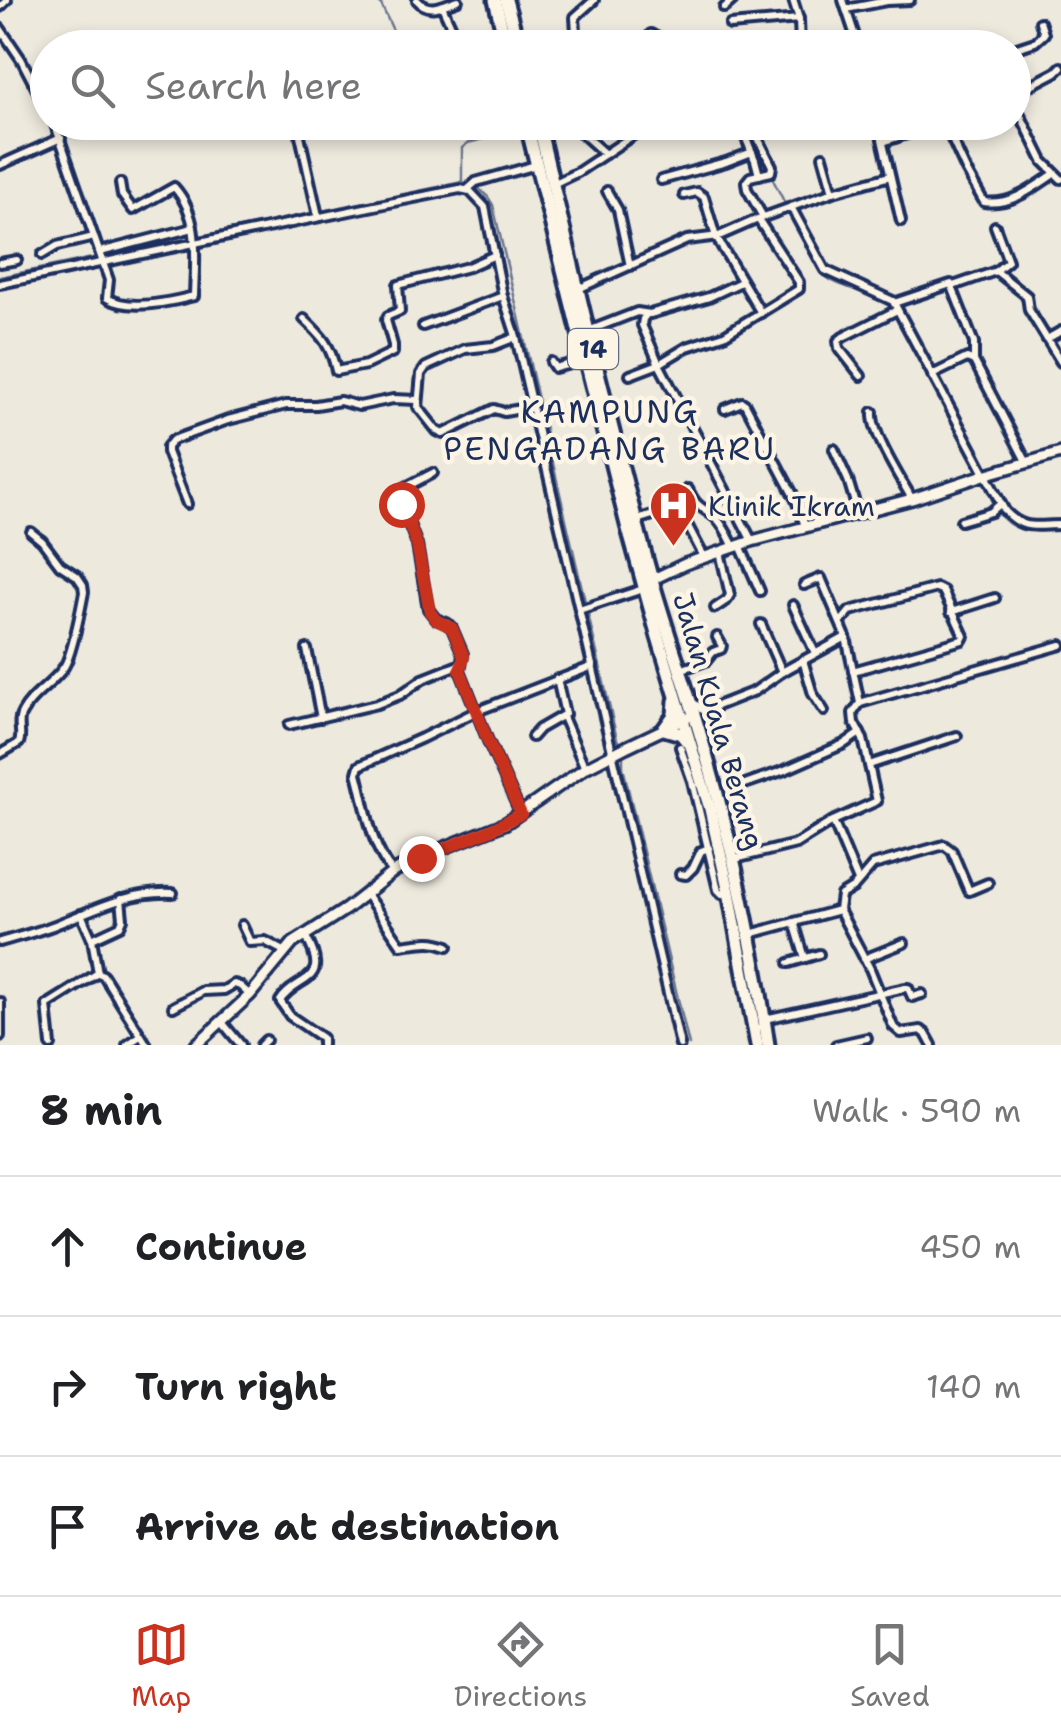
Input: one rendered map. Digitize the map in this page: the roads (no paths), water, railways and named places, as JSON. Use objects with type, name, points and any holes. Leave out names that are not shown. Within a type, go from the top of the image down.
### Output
[{"type":"highway","points":[[495,0],[502,30]]},
{"type":"highway","points":[[506,0],[514,30]]},
{"type":"highway","name":"Jalan Kuala Berang","points":[[531,140],[586,360],[632,522],[645,552],[650,622],[672,682],[694,716]]},
{"type":"highway","name":"Jalan Kuala Berang","points":[[542,140],[632,522],[630,552],[657,594],[694,716],[702,758],[734,859],[768,1045]]},
{"type":"highway","points":[[645,552],[654,565],[666,572],[658,583],[657,594]]},
{"type":"highway","points":[[672,682],[676,709],[664,729],[681,734],[702,758],[704,773],[697,780]]},
{"type":"highway","name":"Jalan Kuala Berang","points":[[697,780],[713,847],[729,892],[756,1045]]},
{"type":"main road","points":[[646,581],[752,541],[912,500],[1061,454]]},
{"type":"main road","points":[[196,1045],[250,995],[284,951],[393,872],[521,814],[585,768],[694,716]]},
{"type":"street","points":[[0,7],[7,0]]},
{"type":"street","points":[[418,0],[428,8],[458,0]]},
{"type":"street","points":[[576,30],[575,17],[592,0]]},
{"type":"street","points":[[724,8],[733,0]]},
{"type":"street","points":[[793,0],[799,30]]},
{"type":"street","points":[[843,0],[853,30]]},
{"type":"street","points":[[846,9],[910,0]]},
{"type":"street","points":[[442,6],[453,30]]},
{"type":"street","points":[[730,26],[798,19]]},
{"type":"street","points":[[1031,42],[1044,32],[1040,22]]},
{"type":"street","points":[[0,28],[30,76]]},
{"type":"street","points":[[1031,85],[1061,67]]},
{"type":"street","points":[[952,140],[984,202],[993,204],[1015,198],[1057,177],[1031,138]]},
{"type":"street","points":[[0,165],[56,140]]},
{"type":"street","points":[[62,140],[110,280],[107,298],[128,305],[194,296],[194,236],[189,207],[174,187],[133,210],[122,195],[120,183]]},
{"type":"street","points":[[300,140],[317,212]]},
{"type":"street","points":[[589,140],[604,154]]},
{"type":"street","points":[[552,184],[578,172],[624,140]]},
{"type":"street","points":[[747,140],[765,173]]},
{"type":"street","points":[[630,375],[659,364],[676,352],[724,335],[800,286],[760,218],[746,185],[748,178],[765,173],[771,162],[759,140]]},
{"type":"street","points":[[889,140],[883,142],[901,221]]},
{"type":"street","points":[[662,180],[752,152]]},
{"type":"street","points":[[824,156],[833,192]]},
{"type":"street","points":[[0,284],[194,236],[468,189],[476,182],[537,164]]},
{"type":"street","points":[[578,288],[687,240],[716,237],[833,192],[890,176]]},
{"type":"street","points":[[468,189],[485,206],[504,296],[584,608],[593,666],[618,750],[680,1045]]},
{"type":"street","points":[[606,191],[618,210],[630,266]]},
{"type":"street","points":[[684,195],[702,194],[716,237],[761,313]]},
{"type":"street","points":[[789,208],[825,270],[889,298],[1000,504],[1018,523],[1061,525]]},
{"type":"street","points":[[861,376],[839,348],[838,341],[948,284],[953,286],[1005,265],[1008,257],[995,226]]},
{"type":"street","points":[[102,258],[194,236]]},
{"type":"street","points":[[42,255],[57,246],[94,237]]},
{"type":"street","points":[[304,319],[333,354],[336,370],[366,365],[393,352],[386,320],[400,311],[398,285],[496,255]]},
{"type":"street","points":[[0,263],[16,260]]},
{"type":"street","points":[[996,271],[1027,296],[1029,310],[1061,362]]},
{"type":"street","points":[[588,331],[637,312],[647,314],[710,297],[742,282]]},
{"type":"street","points":[[953,286],[976,347],[974,360],[1028,463]]},
{"type":"street","points":[[423,326],[504,296]]},
{"type":"street","points":[[647,314],[642,325],[659,364],[752,541]]},
{"type":"street","points":[[1048,339],[1061,331]]},
{"type":"street","points":[[516,336],[492,346],[465,349],[426,366],[421,374],[420,410],[443,434],[494,409],[504,412],[532,407]]},
{"type":"street","points":[[932,375],[967,358],[974,360]]},
{"type":"street","points":[[551,362],[555,368],[586,360]]},
{"type":"street","points":[[188,504],[167,452],[173,440],[286,405],[340,401],[359,406],[394,399],[418,400]]},
{"type":"street","points":[[725,409],[745,404],[799,506],[805,526]]},
{"type":"street","points":[[873,412],[872,421],[912,500]]},
{"type":"street","points":[[834,449],[858,513]]},
{"type":"street","points":[[433,473],[406,487],[399,498],[417,545],[428,609],[436,620],[452,628],[463,654],[460,670],[521,814]]},
{"type":"street","points":[[688,489],[697,506],[722,524],[760,590]]},
{"type":"street","points":[[961,522],[991,512],[1000,504]]},
{"type":"street","points":[[632,522],[678,508],[704,557]]},
{"type":"street","points":[[0,754],[19,743],[20,716],[66,663],[84,592],[77,576],[60,565],[31,532]]},
{"type":"street","points":[[715,608],[730,595],[720,552]]},
{"type":"street","points":[[804,584],[820,578],[846,637],[860,703]]},
{"type":"street","points":[[584,608],[646,581]]},
{"type":"street","points":[[841,623],[850,611],[936,588],[943,592],[964,636],[962,640],[853,672]]},
{"type":"street","points":[[951,612],[995,598]]},
{"type":"street","points":[[793,605],[815,653]]},
{"type":"street","points":[[760,624],[782,672]]},
{"type":"street","points":[[679,670],[706,662],[721,649],[717,637]]},
{"type":"street","points":[[694,716],[755,691],[846,637]]},
{"type":"street","points":[[734,859],[796,844],[876,801],[860,733],[854,724],[853,713],[860,703],[1061,645]]},
{"type":"street","points":[[307,650],[321,718]]},
{"type":"street","points":[[803,660],[813,694],[824,711]]},
{"type":"street","points":[[289,726],[388,700],[462,664]]},
{"type":"street","points":[[393,872],[378,850],[357,769],[476,711],[593,666]]},
{"type":"street","points":[[532,737],[566,710],[557,679]]},
{"type":"street","points":[[563,716],[585,768]]},
{"type":"street","points":[[742,812],[736,794],[742,785],[844,744],[860,733]]},
{"type":"street","points":[[869,766],[957,736]]},
{"type":"street","points":[[680,747],[697,780]]},
{"type":"street","points":[[833,821],[858,881]]},
{"type":"street","points":[[932,1045],[923,1031],[901,1033],[895,1029],[839,910],[841,895],[854,887],[873,865],[946,845],[952,850],[969,891],[988,883]]},
{"type":"street","points":[[680,874],[690,872],[699,854],[713,847]]},
{"type":"street","points":[[0,942],[121,899],[172,893]]},
{"type":"street","points":[[366,894],[401,945],[421,941],[448,946]]},
{"type":"street","points":[[92,939],[120,926],[121,899]]},
{"type":"street","points":[[749,934],[839,910]]},
{"type":"street","points":[[81,914],[100,974],[147,1045]]},
{"type":"street","points":[[794,922],[805,958]]},
{"type":"street","points":[[242,925],[250,942],[270,943],[284,951]]},
{"type":"street","points":[[304,934],[313,950],[314,971],[280,1001],[290,1016],[322,1038],[322,1045]]},
{"type":"street","points":[[864,959],[904,943]]},
{"type":"street","points":[[788,963],[819,954]]},
{"type":"street","points":[[51,1045],[46,1005],[100,974]]},
{"type":"street","points":[[173,1007],[203,991],[224,990],[234,984],[250,995]]},
{"type":"street","points":[[764,1020],[907,988],[912,997],[922,994]]},
{"type":"street","points":[[0,1002],[0,1036]]},
{"type":"street","points":[[221,1020],[241,1045]]},
{"type":"street","points":[[127,1045],[140,1036]]},
{"type":"street","points":[[836,1045],[867,1038]]},
{"type":"waterway","points":[[379,0],[393,30]]},
{"type":"waterway","points":[[462,182],[462,148],[480,140]]},
{"type":"waterway","points":[[753,140],[818,269],[834,282],[891,308]]},
{"type":"waterway","points":[[104,256],[469,183]]},
{"type":"waterway","points":[[476,186],[493,205],[621,746]]},
{"type":"waterway","points":[[0,277],[97,257]]},
{"type":"waterway","points":[[895,315],[978,471]]},
{"type":"waterway","points":[[982,478],[994,504]]},
{"type":"waterway","points":[[996,510],[1017,528],[1061,530]]},
{"type":"waterway","points":[[623,754],[689,1045]]},
{"type":"place","name":"Klinik Ikram","points":[[673,548]]},
{"type":"district","name":"KAMPUNG PENGADANG BARU","points":[[610,430]]}]
